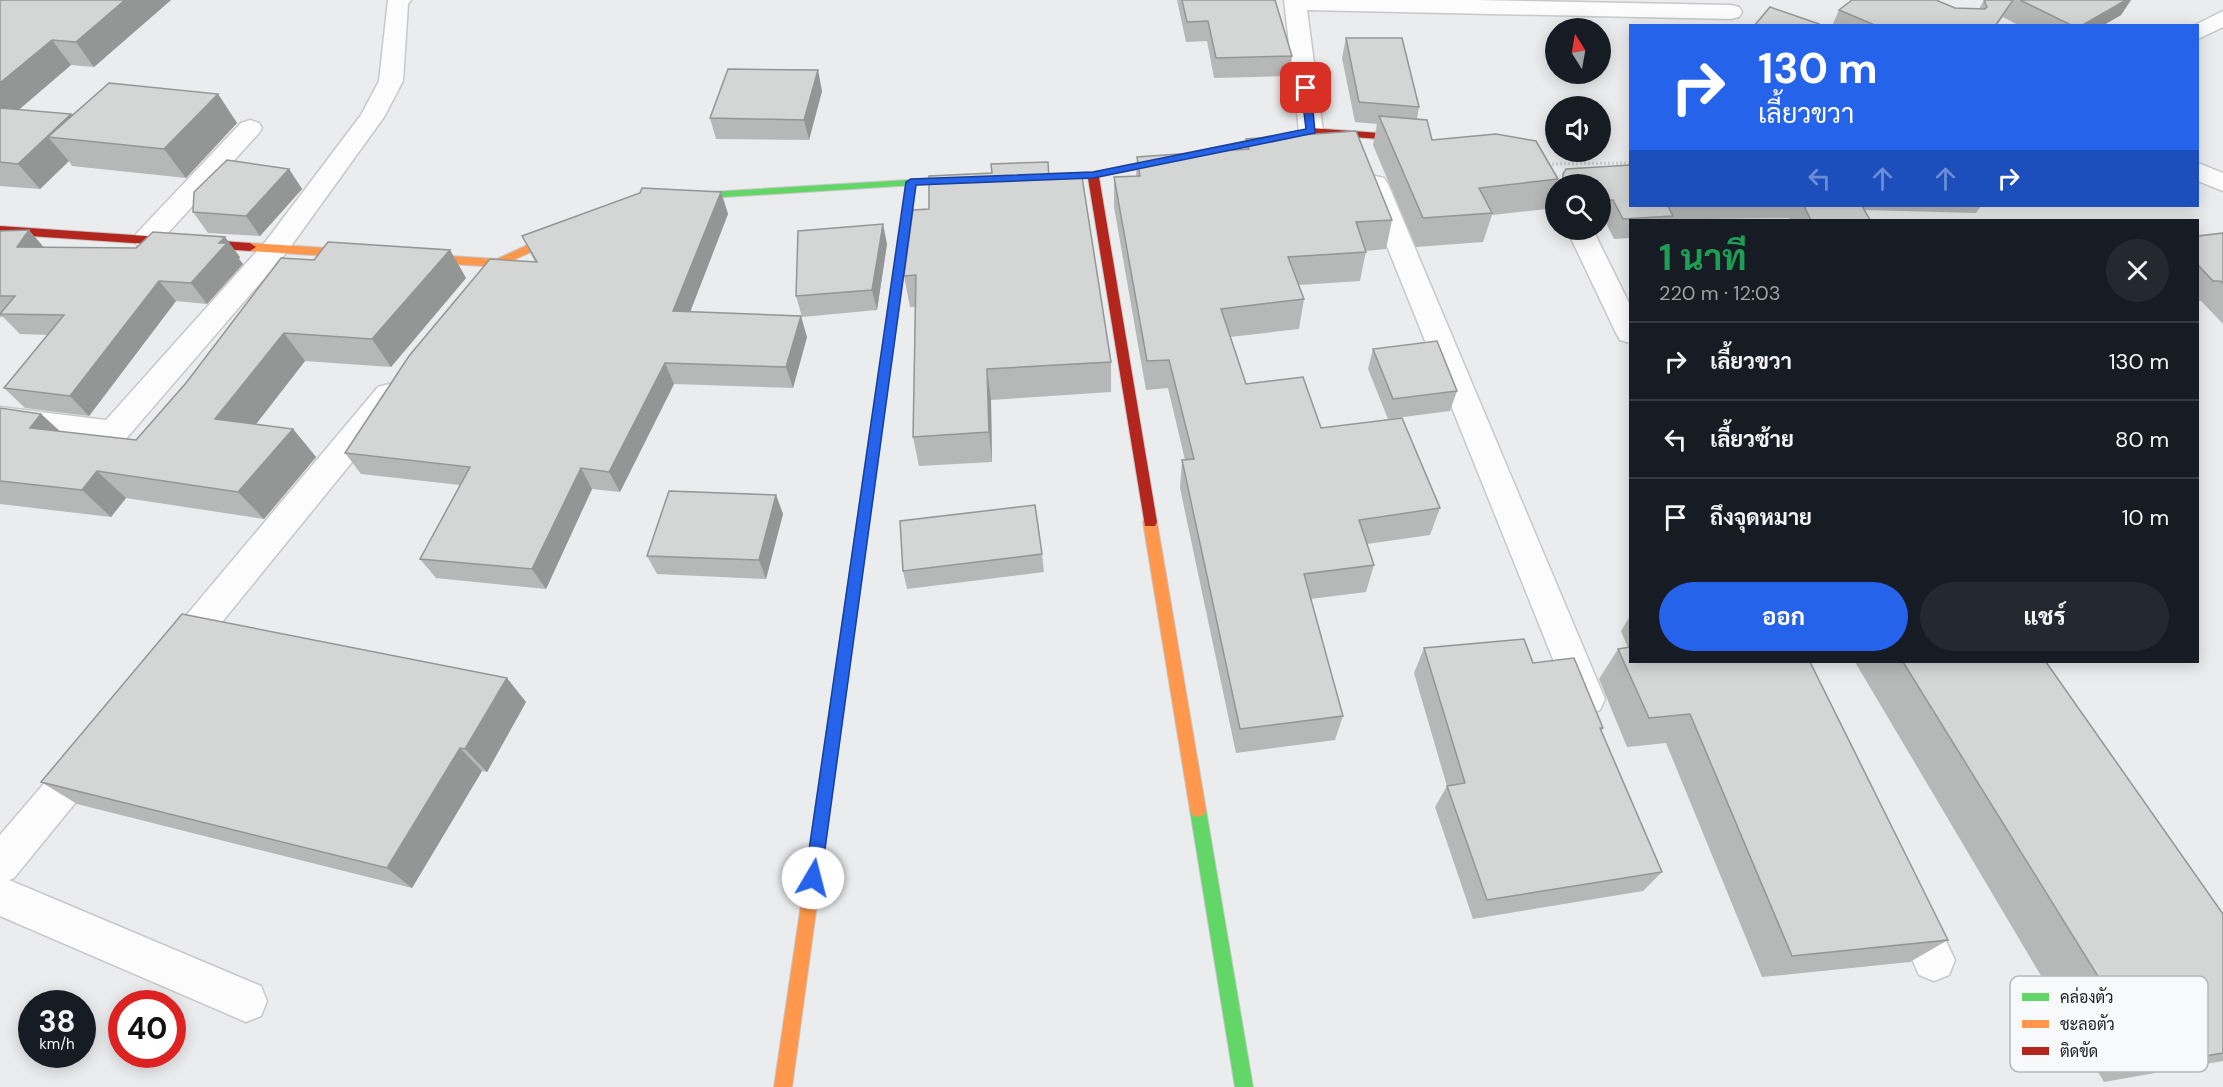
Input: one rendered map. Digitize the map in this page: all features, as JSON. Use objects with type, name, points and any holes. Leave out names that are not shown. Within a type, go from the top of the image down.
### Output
[{"type":"street","points":[[0,418],[113,433],[276,247],[372,117],[391,81],[397,3],[400,0]]},
{"type":"street","points":[[1311,131],[1296,1],[1731,12]]},
{"type":"street","points":[[2199,31],[2223,18]]},
{"type":"street","points":[[147,239],[250,128]]},
{"type":"street","points":[[668,197],[911,182],[1093,175],[1311,131],[1403,136],[1436,142]]},
{"type":"street","points":[[1353,132],[1598,727]]},
{"type":"street","points":[[2199,171],[2223,183]]},
{"type":"street","points":[[1093,175],[1244,1087]]},
{"type":"street","points":[[783,1087],[911,182]]},
{"type":"street","points":[[476,290],[498,263],[581,224]]},
{"type":"street","points":[[0,230],[498,263]]},
{"type":"street","points":[[1585,240],[1629,331]]},
{"type":"street","points":[[159,674],[408,372]]},
{"type":"street","points":[[0,865],[106,738]]},
{"type":"street","points":[[1893,875],[1934,960]]},
{"type":"street","points":[[0,896],[246,1001]]},
{"type":"path","points":[[1548,164],[1629,163]]},
{"type":"building","points":[[0,0],[125,0],[76,42],[52,40],[0,83]]},
{"type":"building","points":[[1182,0],[1275,0],[1292,56],[1216,58],[1208,21],[1187,22]]},
{"type":"building","points":[[1852,0],[1936,0],[1955,8],[1985,9],[1987,7],[1984,0],[2013,0],[1996,24],[1872,24],[1839,10]]},
{"type":"building","points":[[2020,0],[2126,0],[2084,24],[2069,24]]},
{"type":"building","points":[[1770,7],[1819,24],[1756,24]]},
{"type":"building","points":[[1346,38],[1402,38],[1419,107],[1359,102]]},
{"type":"building","points":[[728,69],[818,70],[804,120],[710,118]]},
{"type":"building","points":[[109,83],[218,94],[164,149],[48,137]]},
{"type":"building","points":[[0,108],[71,114],[18,164],[0,162]]},
{"type":"building","points":[[1379,116],[1427,120],[1432,140],[1496,134],[1536,141],[1545,157],[1545,162],[1548,162],[1555,174],[1545,174],[1545,180],[1479,188],[1492,213],[1423,218]]},
{"type":"building","points":[[1356,131],[1392,220],[1356,222],[1366,252],[1288,257],[1304,299],[1221,309],[1246,384],[1303,377],[1321,428],[1402,418],[1440,508],[1359,520],[1374,565],[1304,574],[1343,716],[1240,729],[1182,460],[1194,459],[1169,360],[1147,361],[1114,177],[1140,176],[1137,157],[1249,149],[1246,139]]},
{"type":"building","points":[[227,160],[289,169],[246,216],[193,212],[194,192]]},
{"type":"building","points":[[1048,162],[1049,179],[1082,177],[1111,362],[987,369],[989,432],[913,437],[916,275],[904,276],[913,210],[929,209],[929,176],[992,173],[991,164]]},
{"type":"building","points":[[1629,165],[1629,207],[1668,207],[1673,216],[1623,219],[1611,200],[1611,174],[1563,174],[1566,169]]},
{"type":"building","points":[[642,188],[721,192],[673,311],[801,316],[786,367],[665,363],[609,472],[581,468],[532,569],[420,559],[470,467],[345,453],[409,356],[490,259],[537,262],[522,236],[640,193]]},
{"type":"building","points":[[1804,207],[1863,207],[1869,219],[1810,219]]},
{"type":"building","points":[[883,224],[872,290],[796,296],[798,231]]},
{"type":"building","points":[[29,230],[17,247],[136,248],[153,232],[225,237],[219,243],[227,243],[191,283],[159,281],[70,396],[4,388],[64,315],[0,314],[15,296],[0,296],[0,231]]},
{"type":"building","points":[[2223,233],[2223,283],[2213,281],[2199,266],[2199,236]]},
{"type":"building","points":[[328,242],[450,250],[372,339],[284,333],[215,419],[293,429],[238,492],[97,471],[82,490],[0,481],[0,408],[41,414],[30,428],[136,440],[186,383],[281,258],[314,260]]},
{"type":"building","points":[[1437,341],[1457,391],[1393,399],[1373,349]]},
{"type":"building","points":[[669,491],[776,495],[759,560],[647,556]]},
{"type":"building","points":[[1035,505],[1042,554],[903,571],[900,521]]},
{"type":"building","points":[[182,614],[507,678],[465,749],[460,748],[387,868],[41,782]]},
{"type":"building","points":[[1524,639],[1533,663],[1574,658],[1603,728],[1600,728],[1662,872],[1487,900],[1447,786],[1465,783],[1424,648]]},
{"type":"building","points":[[1629,647],[1629,663],[1810,663],[1948,940],[1792,956],[1690,714],[1649,718],[1618,649]]},
{"type":"building","points":[[1904,663],[2047,663],[2223,914],[2223,1053],[2208,1056],[2208,976],[2098,976]]},
{"type":"traffic: fast","points":[[677,197],[958,180]]},
{"type":"traffic: fast","points":[[1198,810],[1244,1087]]},
{"type":"traffic: slow","points":[[250,247],[498,263],[569,230]]},
{"type":"traffic: slow","points":[[1150,522],[1198,810]]},
{"type":"traffic: slow","points":[[783,1087],[834,729]]},
{"type":"traffic: jam","points":[[958,180],[1093,175],[1311,131],[1421,139]]},
{"type":"traffic: jam","points":[[1093,175],[1150,522]]},
{"type":"traffic: jam","points":[[834,729],[911,182]]},
{"type":"traffic: jam","points":[[0,230],[250,247]]},
{"type":"route","points":[[813,878],[911,182],[1093,175],[1311,131],[1306,88]]}]
